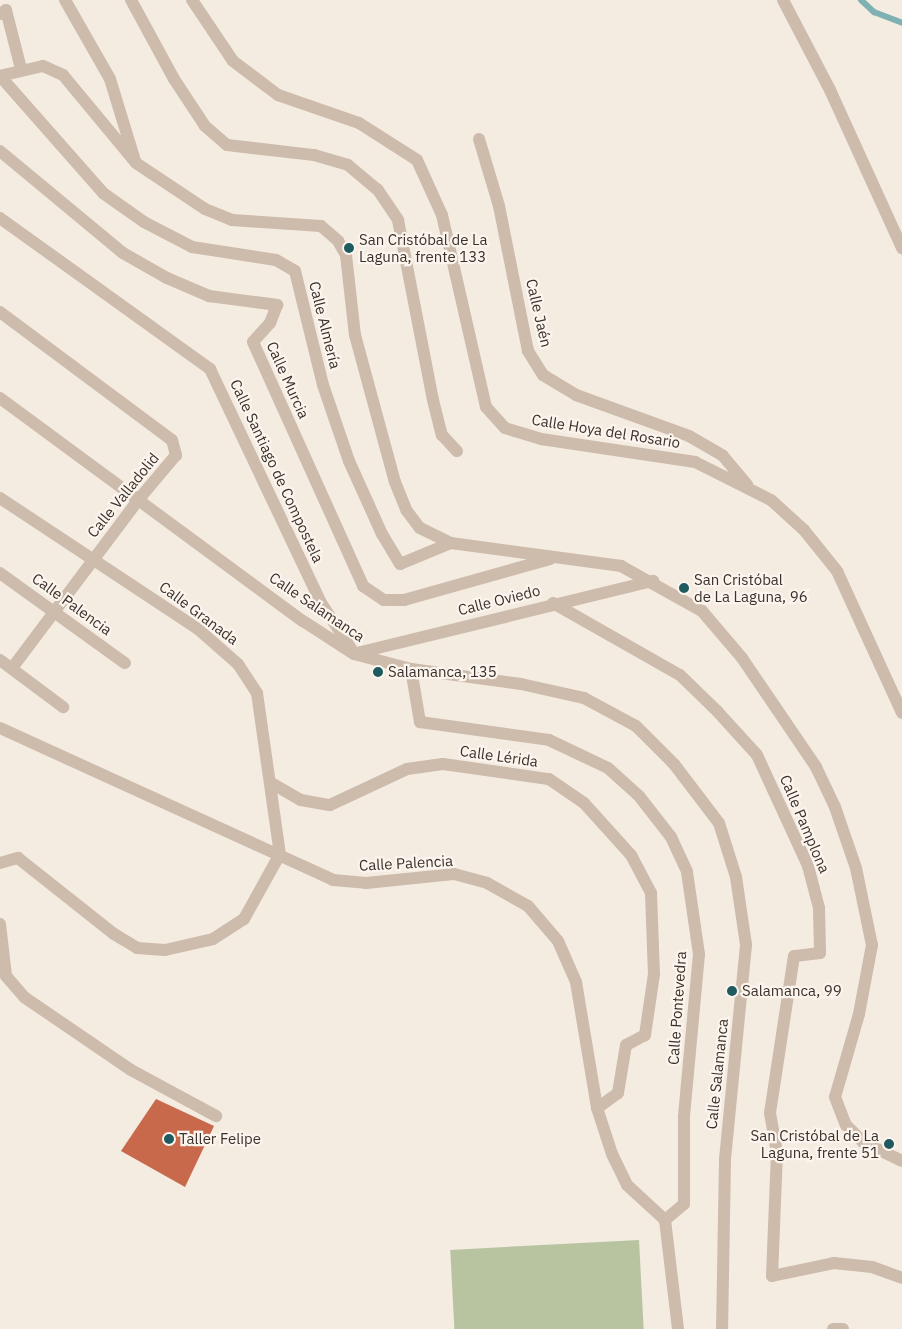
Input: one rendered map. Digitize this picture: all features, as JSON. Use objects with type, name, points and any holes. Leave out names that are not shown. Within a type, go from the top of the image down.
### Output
[{"type":"street","points":[[65,0],[110,79],[136,163]]},
{"type":"street","points":[[131,0],[174,79],[205,126],[227,145],[314,155],[348,165],[378,190],[398,220],[408,259],[433,400],[442,435],[458,451]]},
{"type":"street","name":"Calle Hoya del Rosario","points":[[192,0],[233,61],[278,95],[359,123],[417,160],[442,215],[486,407],[505,428],[541,439],[695,462],[770,500],[804,530],[837,571],[902,713]]},
{"type":"street","points":[[782,0],[830,90],[902,248]]},
{"type":"street","points":[[0,14],[6,10],[21,69]]},
{"type":"street","points":[[0,76],[21,69],[43,66],[63,75],[136,163],[214,213],[232,220],[320,226],[338,241],[346,255],[355,335],[395,482],[407,511],[420,528],[451,543],[621,566],[653,581],[702,611],[742,658],[816,767],[835,807],[856,868],[872,945],[859,1014],[835,1097],[846,1125],[863,1142],[902,1161]]},
{"type":"street","name":"Calle Almería","points":[[0,76],[103,193],[144,222],[192,247],[276,260],[295,271],[323,385],[349,460],[382,534],[400,564],[451,543]]},
{"type":"street","name":"Calle Jaén","points":[[479,139],[499,206],[528,351],[543,375],[576,395],[689,436],[723,456],[750,490]]},
{"type":"street","name":"Calle Murcia","points":[[0,151],[123,253],[167,278],[208,296],[277,305],[270,324],[253,342],[363,586],[384,600],[404,600],[555,557]]},
{"type":"street","name":"Calle Santiago de Compostela","points":[[0,218],[210,369],[321,603],[354,654]]},
{"type":"street","name":"Calle Valladolid","points":[[0,312],[172,440],[176,455],[139,499],[12,668]]},
{"type":"street","name":"Calle Salamanca","points":[[0,398],[303,622],[354,654],[411,669],[521,684],[584,698],[636,726],[674,764],[719,823],[736,877],[746,945],[725,1160],[722,1329]]},
{"type":"street","name":"Calle Granada","points":[[0,498],[94,558],[198,629],[238,664],[257,693],[273,784],[280,854]]},
{"type":"street","name":"Calle Palencia","points":[[0,573],[55,610],[125,663]]},
{"type":"street","name":"Calle Oviedo","points":[[354,654],[554,603],[653,581]]},
{"type":"street","name":"Calle Pamplona","points":[[554,603],[680,674],[717,711],[757,755],[808,866],[819,908],[820,953],[794,956],[770,1113],[777,1152],[772,1276],[834,1263],[872,1267],[902,1278]]},
{"type":"street","points":[[0,660],[63,707]]},
{"type":"street","name":"Calle Pontevedra","points":[[411,669],[420,722],[549,740],[600,764],[639,796],[676,846],[694,901],[699,954],[684,1117],[684,1204],[665,1220]]},
{"type":"street","name":"Calle Palencia","points":[[0,728],[248,843],[280,854],[333,880],[366,883],[454,874],[487,883],[528,906],[558,941],[576,982],[597,1108],[626,1185],[665,1220]]},
{"type":"street","name":"Calle Lérida","points":[[273,784],[302,800],[330,805],[407,769],[443,764],[548,780],[584,803],[631,855],[651,893],[654,974],[646,1035],[626,1045],[618,1093],[597,1108]]},
{"type":"street","points":[[0,863],[18,858],[114,934],[137,948],[165,950],[213,939],[244,919],[280,854]]},
{"type":"street","points":[[0,924],[6,976],[24,997],[131,1070],[216,1116]]},
{"type":"street","points":[[665,1220],[678,1329]]},
{"type":"street","points":[[833,1329],[843,1329]]},
{"type":"green space","points":[[639,1240],[644,1329],[454,1329],[450,1250]]},
{"type":"building","name":"Taller Felipe","points":[[156,1099],[214,1126],[185,1187],[121,1151]]},
{"type":"waterway","points":[[861,0],[874,12],[902,23]]},
{"type":"place","name":"San Cristóbal de La Laguna, frente 133","points":[[349,248]]},
{"type":"place","name":"San Cristóbal de La Laguna, 96","points":[[684,588]]},
{"type":"place","name":"Salamanca, 135","points":[[378,672]]},
{"type":"place","name":"Salamanca, 99","points":[[732,991]]},
{"type":"place","name":"Taller Felipe","points":[[169,1139]]},
{"type":"place","name":"San Cristóbal de La Laguna, frente 51","points":[[889,1144]]}]
